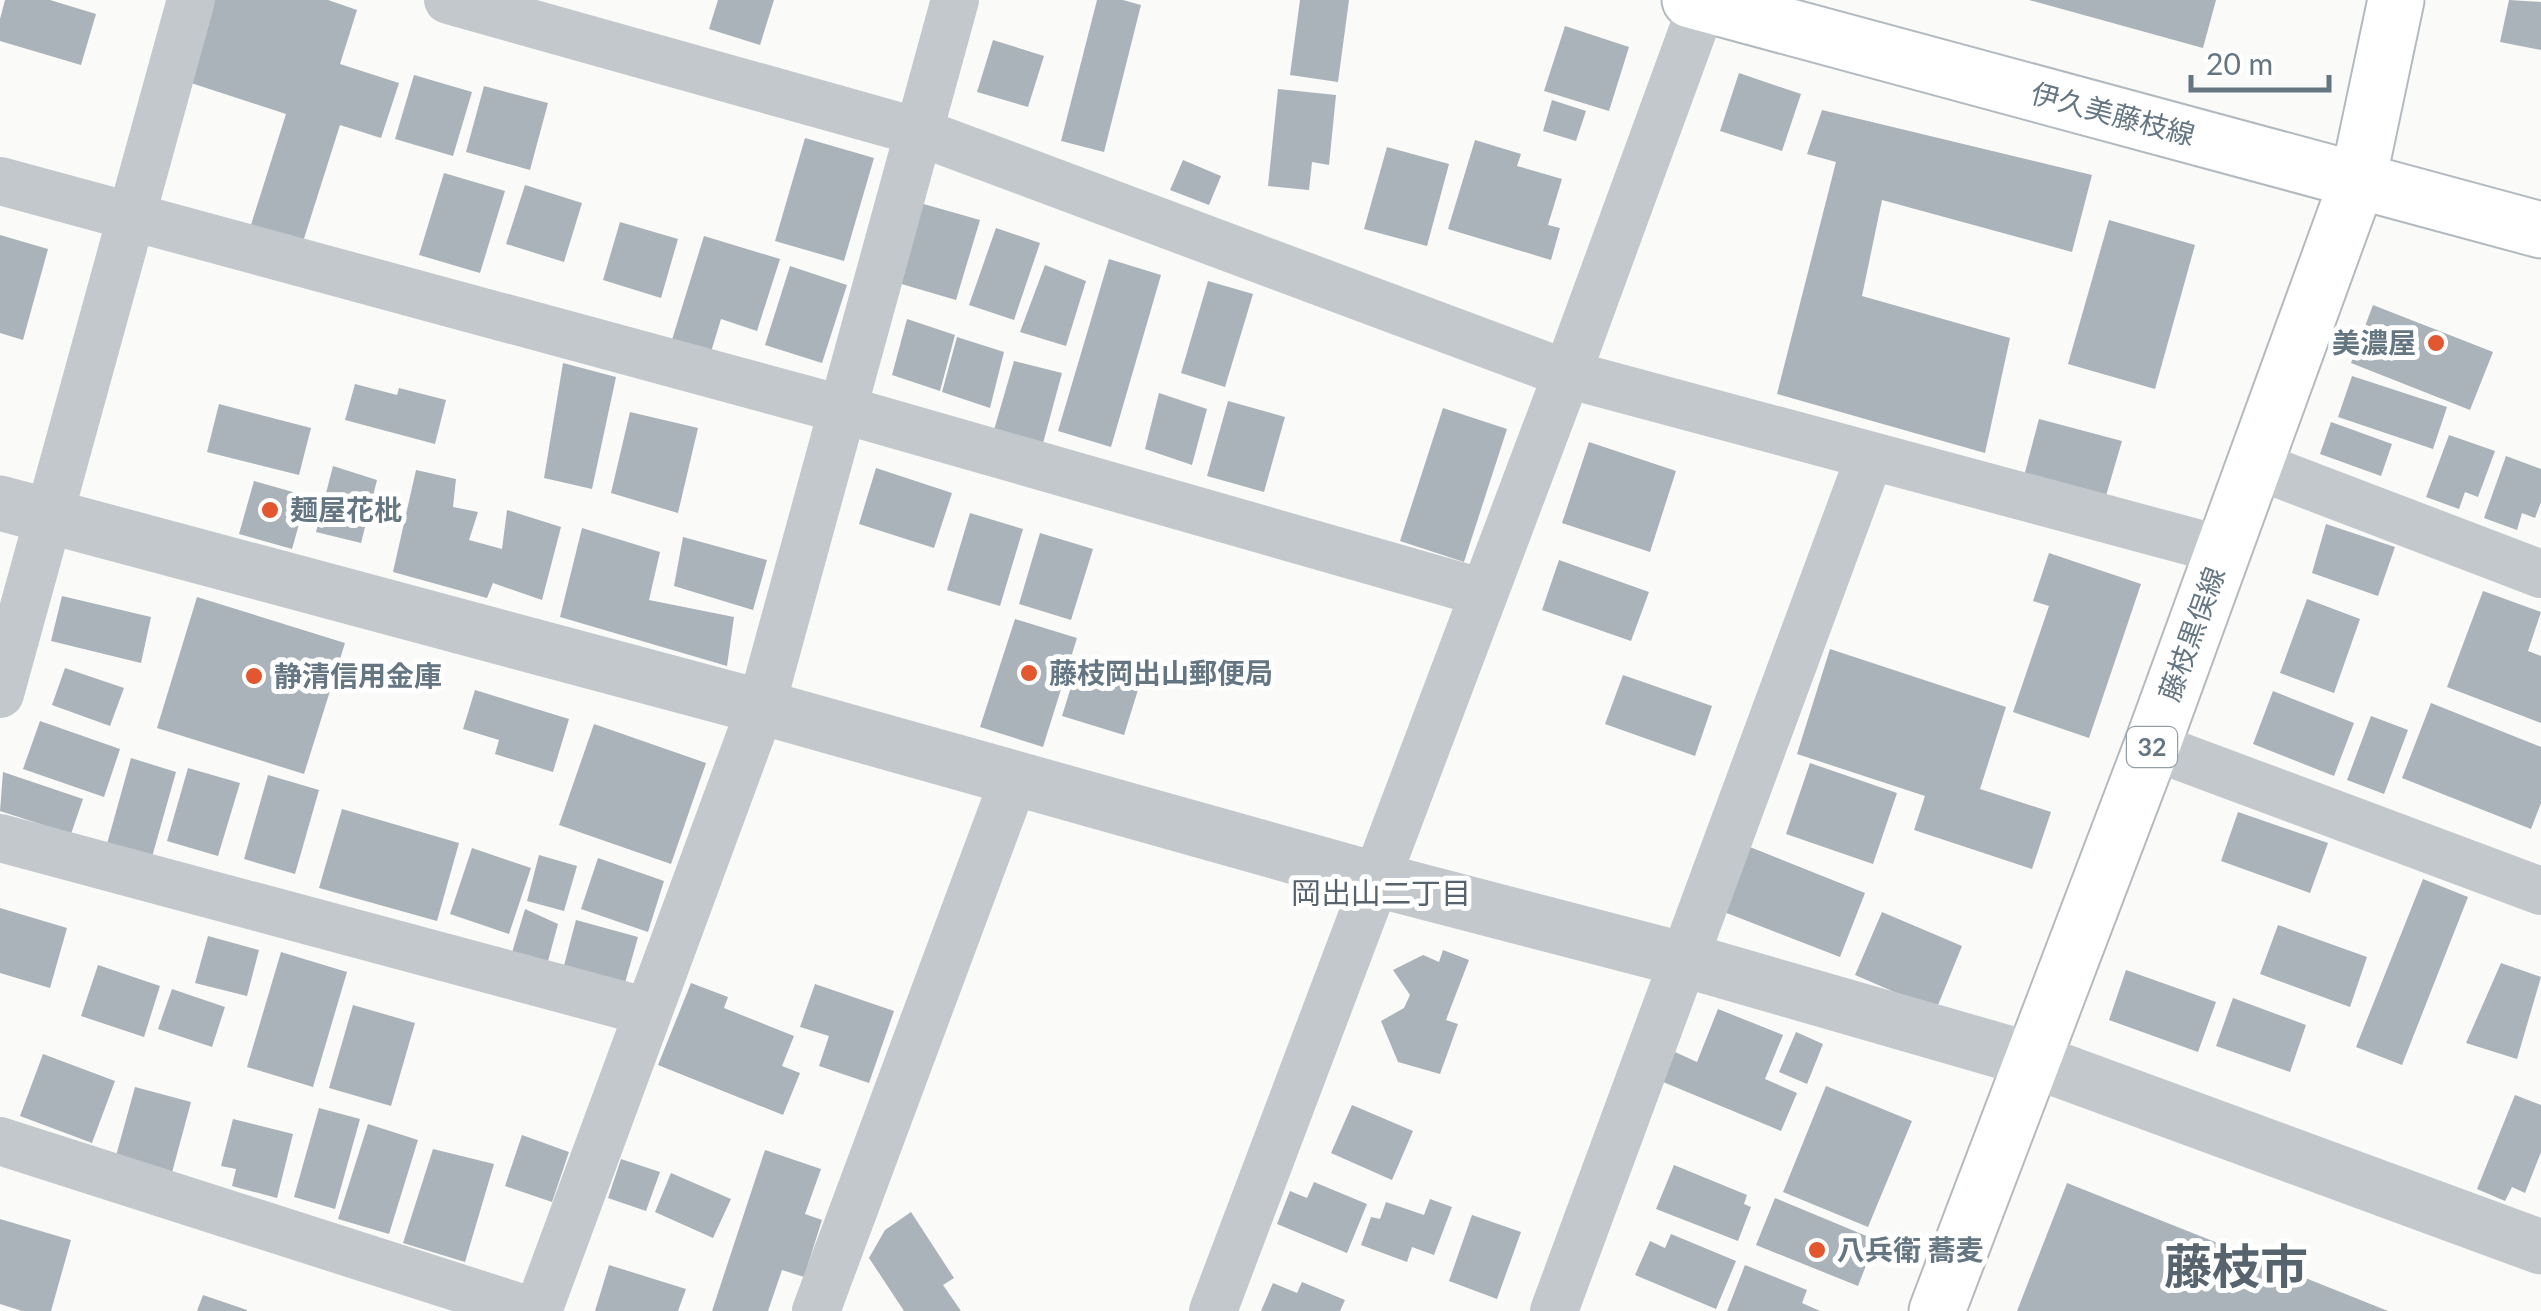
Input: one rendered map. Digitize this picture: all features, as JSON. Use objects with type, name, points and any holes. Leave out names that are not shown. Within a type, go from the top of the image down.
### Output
[{"type":"main road","points":[[2358,180],[2396,0]]},
{"type":"main road","name":"伊久美藤枝線","points":[[1699,1],[2541,230]]},
{"type":"main road","name":"藤枝黒俣線","points":[[1937,1311],[2152,746],[2358,180]]},
{"type":"street","points":[[0,694],[24,509],[131,217],[191,0]]},
{"type":"street","points":[[448,0],[919,132],[1567,374],[2222,550]]},
{"type":"street","points":[[0,1142],[535,1311],[761,707],[956,0]]},
{"type":"street","points":[[1212,1311],[1567,374],[1699,1]]},
{"type":"street","points":[[0,182],[842,409],[1484,593]]},
{"type":"street","points":[[1554,1311],[1870,456]]},
{"type":"street","points":[[2253,464],[2541,574]]},
{"type":"street","points":[[24,509],[761,707],[1374,880],[1685,960],[2032,1060],[2541,1247]]},
{"type":"street","points":[[2152,746],[2541,891]]},
{"type":"street","points":[[816,1311],[1015,777]]},
{"type":"street","points":[[0,838],[648,1012]]},
{"type":"building","points":[[5,0],[50,0],[96,14],[81,65],[0,41]]},
{"type":"building","points":[[214,0],[328,0],[357,10],[340,64],[399,83],[381,138],[340,125],[301,248],[249,231],[286,114],[188,82]]},
{"type":"building","points":[[718,0],[774,0],[760,45],[709,29]]},
{"type":"building","points":[[1097,0],[1141,5],[1104,152],[1061,141]]},
{"type":"building","points":[[1300,0],[1349,0],[1338,82],[1290,75]]},
{"type":"building","points":[[2029,0],[2216,0],[2203,48]]},
{"type":"building","points":[[2509,0],[2541,2],[2541,50],[2500,42]]},
{"type":"building","points":[[1565,26],[1629,47],[1609,111],[1544,91]]},
{"type":"building","points":[[993,40],[1044,56],[1028,107],[977,92]]},
{"type":"building","points":[[1739,73],[1801,94],[1782,151],[1720,131]]},
{"type":"building","points":[[414,75],[472,92],[453,156],[395,139]]},
{"type":"building","points":[[484,86],[548,103],[530,170],[466,152]]},
{"type":"building","points":[[1278,89],[1336,95],[1329,165],[1312,162],[1309,190],[1268,186]]},
{"type":"building","points":[[1552,100],[1586,111],[1576,141],[1543,131]]},
{"type":"building","points":[[1822,110],[2092,175],[2072,252],[1882,200],[1862,296],[2010,338],[1985,453],[1777,394],[1836,162],[1807,154]]},
{"type":"building","points":[[805,138],[874,158],[844,261],[775,241]]},
{"type":"building","points":[[1475,140],[1521,154],[1517,166],[1562,179],[1548,225],[1560,228],[1551,260],[1448,229]]},
{"type":"building","points":[[1387,147],[1449,164],[1427,246],[1364,229]]},
{"type":"building","points":[[1183,160],[1221,176],[1209,205],[1170,190]]},
{"type":"building","points":[[444,173],[505,191],[480,273],[419,255]]},
{"type":"building","points":[[525,185],[582,203],[564,262],[506,244]]},
{"type":"building","points":[[920,203],[980,220],[956,300],[898,283]]},
{"type":"building","points":[[2109,220],[2195,245],[2155,389],[2068,364]]},
{"type":"building","points":[[620,222],[678,239],[661,298],[603,280]]},
{"type":"building","points":[[996,228],[1040,243],[1014,320],[969,305]]},
{"type":"building","points":[[0,235],[48,249],[23,340],[0,333]]},
{"type":"building","points":[[704,236],[780,259],[757,331],[721,319],[710,355],[671,343]]},
{"type":"building","points":[[1109,259],[1161,275],[1111,447],[1058,431]]},
{"type":"building","points":[[1045,265],[1086,281],[1066,346],[1020,332]]},
{"type":"building","points":[[790,266],[847,285],[822,363],[765,345]]},
{"type":"building","points":[[1208,281],[1253,294],[1225,387],[1181,373]]},
{"type":"building","points":[[2373,305],[2493,352],[2470,410],[2351,363]]},
{"type":"building","points":[[907,319],[955,335],[940,391],[892,375]]},
{"type":"building","points":[[957,337],[1004,352],[990,408],[942,392]]},
{"type":"building","points":[[1014,361],[1062,373],[1042,447],[994,430]]},
{"type":"building","points":[[563,363],[616,377],[592,489],[544,478]]},
{"type":"building","points":[[2352,376],[2447,407],[2433,449],[2338,417]]},
{"type":"building","points":[[355,384],[397,395],[399,388],[446,400],[435,444],[345,420]]},
{"type":"building","points":[[1159,393],[1207,409],[1192,465],[1145,449]]},
{"type":"building","points":[[1228,401],[1285,417],[1264,492],[1207,476]]},
{"type":"building","points":[[219,404],[311,428],[299,475],[207,452]]},
{"type":"building","points":[[1443,408],[1507,429],[1464,562],[1400,541]]},
{"type":"building","points":[[630,412],[698,428],[678,513],[611,493]]},
{"type":"building","points":[[2039,419],[2122,441],[2105,499],[2024,476]]},
{"type":"building","points":[[2331,422],[2392,444],[2381,476],[2320,454]]},
{"type":"building","points":[[2449,435],[2495,451],[2478,497],[2465,492],[2459,509],[2426,497]]},
{"type":"building","points":[[1589,442],[1676,471],[1650,552],[1562,523]]},
{"type":"building","points":[[2506,456],[2541,469],[2541,502],[2535,518],[2522,513],[2517,530],[2484,518]]},
{"type":"building","points":[[333,466],[377,480],[361,543],[316,532]]},
{"type":"building","points":[[876,468],[952,493],[934,548],[859,524]]},
{"type":"building","points":[[416,470],[456,479],[453,507],[478,512],[469,540],[502,549],[507,510],[561,527],[542,600],[493,583],[487,598],[393,572]]},
{"type":"building","points":[[254,481],[307,496],[292,549],[239,534]]},
{"type":"building","points":[[970,513],[1023,529],[1000,606],[947,590]]},
{"type":"building","points":[[2326,524],[2395,547],[2378,596],[2312,573]]},
{"type":"building","points":[[582,528],[660,552],[649,600],[734,617],[727,666],[560,617]]},
{"type":"building","points":[[1040,533],[1093,549],[1071,620],[1019,604]]},
{"type":"building","points":[[683,537],[767,560],[753,610],[674,586]]},
{"type":"building","points":[[2049,553],[2141,584],[2089,738],[2013,712],[2049,606],[2033,601]]},
{"type":"building","points":[[1559,560],[1649,592],[1631,641],[1542,610]]},
{"type":"building","points":[[2483,591],[2541,612],[2528,651],[2541,656],[2541,723],[2447,687]]},
{"type":"building","points":[[62,596],[151,617],[141,663],[51,641]]},
{"type":"building","points":[[197,597],[345,643],[304,774],[157,728]]},
{"type":"building","points":[[2307,599],[2360,619],[2334,693],[2280,673]]},
{"type":"building","points":[[1015,619],[1077,638],[1043,747],[980,727]]},
{"type":"building","points":[[1830,649],[2006,707],[1980,789],[2051,812],[2032,869],[1914,830],[1925,796],[1797,754]]},
{"type":"building","points":[[1080,658],[1142,677],[1124,735],[1062,716]]},
{"type":"building","points":[[65,668],[124,688],[110,726],[52,705]]},
{"type":"building","points":[[1623,675],[1712,706],[1695,756],[1605,724]]},
{"type":"building","points":[[475,690],[569,719],[553,772],[495,754],[499,740],[463,729]]},
{"type":"building","points":[[2273,691],[2354,723],[2334,776],[2253,744]]},
{"type":"building","points":[[2431,703],[2541,747],[2541,803],[2531,829],[2402,778]]},
{"type":"building","points":[[2371,716],[2408,730],[2384,794],[2347,780]]},
{"type":"building","points":[[40,721],[120,749],[104,797],[23,769]]},
{"type":"building","points":[[594,724],[706,763],[671,864],[559,825]]},
{"type":"building","points":[[131,758],[176,772],[152,857],[107,844]]},
{"type":"building","points":[[1810,763],[1897,793],[1873,864],[1786,834]]},
{"type":"building","points":[[188,768],[240,783],[218,856],[167,841]]},
{"type":"building","points":[[3,772],[83,799],[71,834],[0,811]]},
{"type":"building","points":[[268,775],[319,790],[295,874],[244,859]]},
{"type":"building","points":[[342,809],[459,843],[437,921],[319,888]]},
{"type":"building","points":[[2238,812],[2328,843],[2310,893],[2221,861]]},
{"type":"building","points":[[1745,845],[1865,893],[1840,957],[1719,910]]},
{"type":"building","points":[[472,848],[531,868],[509,934],[450,914]]},
{"type":"building","points":[[539,855],[577,866],[564,911],[527,901]]},
{"type":"building","points":[[598,858],[664,881],[648,932],[581,909]]},
{"type":"building","points":[[2423,879],[2468,897],[2402,1065],[2356,1047]]},
{"type":"building","points":[[0,908],[67,928],[50,988],[0,973]]},
{"type":"building","points":[[525,909],[558,924],[545,972],[511,956]]},
{"type":"building","points":[[1882,912],[1962,946],[1936,1010],[1855,975]]},
{"type":"building","points":[[576,920],[638,937],[623,990],[562,973]]},
{"type":"building","points":[[2278,925],[2367,957],[2350,1007],[2260,974]]},
{"type":"building","points":[[208,936],[259,950],[247,996],[195,983]]},
{"type":"building","points":[[1443,950],[1469,960],[1446,1020],[1458,1024],[1440,1074],[1398,1062],[1381,1021],[1404,1008],[1410,995],[1393,970],[1423,955],[1439,962]]},
{"type":"building","points":[[281,952],[347,972],[313,1087],[247,1067]]},
{"type":"building","points":[[2501,963],[2541,977],[2517,1059],[2466,1043]]},
{"type":"building","points":[[98,965],[160,986],[144,1037],[81,1016]]},
{"type":"building","points":[[2126,970],[2216,1002],[2198,1052],[2109,1020]]},
{"type":"building","points":[[691,983],[728,997],[724,1008],[794,1036],[782,1066],[800,1073],[783,1115],[658,1065]]},
{"type":"building","points":[[815,984],[894,1011],[869,1083],[819,1066],[829,1036],[800,1027]]},
{"type":"building","points":[[172,989],[225,1007],[212,1047],[158,1029]]},
{"type":"building","points":[[2233,998],[2306,1025],[2290,1072],[2216,1046]]},
{"type":"building","points":[[353,1005],[415,1023],[391,1106],[329,1088]]},
{"type":"building","points":[[1718,1009],[1783,1035],[1765,1079],[1797,1093],[1781,1131],[1663,1082],[1675,1052],[1697,1062]]},
{"type":"building","points":[[1796,1032],[1823,1044],[1807,1084],[1779,1072]]},
{"type":"building","points":[[43,1054],[115,1081],[92,1143],[20,1116]]},
{"type":"building","points":[[1826,1086],[1912,1121],[1868,1227],[1783,1192]]},
{"type":"building","points":[[135,1087],[191,1102],[170,1180],[114,1163]]},
{"type":"building","points":[[2515,1095],[2541,1105],[2541,1152],[2525,1193],[2512,1187],[2505,1201],[2477,1189]]},
{"type":"building","points":[[1352,1105],[1413,1131],[1392,1180],[1331,1153]]},
{"type":"building","points":[[319,1108],[360,1119],[335,1209],[294,1197]]},
{"type":"building","points":[[233,1119],[293,1134],[277,1198],[232,1186],[236,1169],[221,1166]]},
{"type":"building","points":[[368,1124],[418,1140],[389,1234],[338,1219]]},
{"type":"building","points":[[522,1135],[569,1152],[552,1202],[505,1186]]},
{"type":"building","points":[[433,1149],[494,1164],[465,1262],[403,1243]]},
{"type":"building","points":[[765,1150],[821,1169],[805,1214],[822,1220],[804,1277],[782,1270],[768,1311],[712,1311]]},
{"type":"building","points":[[621,1159],[660,1172],[646,1211],[608,1198]]},
{"type":"building","points":[[1674,1165],[1747,1195],[1744,1204],[1751,1207],[1738,1241],[1656,1209]]},
{"type":"building","points":[[671,1173],[731,1199],[713,1238],[655,1212]]},
{"type":"building","points":[[1314,1182],[1367,1204],[1347,1253],[1277,1224],[1290,1191],[1307,1198]]},
{"type":"building","points":[[2067,1183],[2388,1311],[2017,1311]]},
{"type":"building","points":[[1775,1198],[1876,1240],[1858,1286],[1756,1245]]},
{"type":"building","points":[[1430,1199],[1452,1207],[1434,1255],[1412,1247],[1407,1262],[1361,1245],[1371,1217],[1380,1219],[1386,1202],[1424,1215]]},
{"type":"building","points":[[911,1212],[954,1278],[943,1285],[961,1311],[904,1311],[869,1258],[885,1230]]},
{"type":"building","points":[[1472,1215],[1521,1232],[1497,1299],[1449,1281]]},
{"type":"building","points":[[0,1219],[71,1240],[51,1311],[22,1311],[0,1304]]},
{"type":"building","points":[[1671,1234],[1736,1261],[1716,1309],[1635,1275],[1650,1241],[1665,1248]]},
{"type":"building","points":[[609,1265],[686,1289],[678,1311],[595,1311]]},
{"type":"building","points":[[1745,1265],[1807,1290],[1802,1303],[1820,1311],[1727,1311]]},
{"type":"building","points":[[1302,1282],[1345,1300],[1340,1311],[1261,1311],[1273,1283],[1297,1293]]},
{"type":"building","points":[[203,1295],[247,1310],[247,1311],[197,1311]]},
{"type":"place","name":"美濃屋","points":[[2436,343]]},
{"type":"place","name":"麺屋花枇","points":[[270,510]]},
{"type":"place","name":"藤枝岡出山郵便局","points":[[1029,673]]},
{"type":"place","name":"静清信用金庫","points":[[254,676]]},
{"type":"place","name":"八兵衛 蕎麦","points":[[1817,1250]]},
{"type":"district","name":"岡出山二丁目","points":[[1381,894]]},
{"type":"district","name":"藤枝市","points":[[2236,1267]]}]
